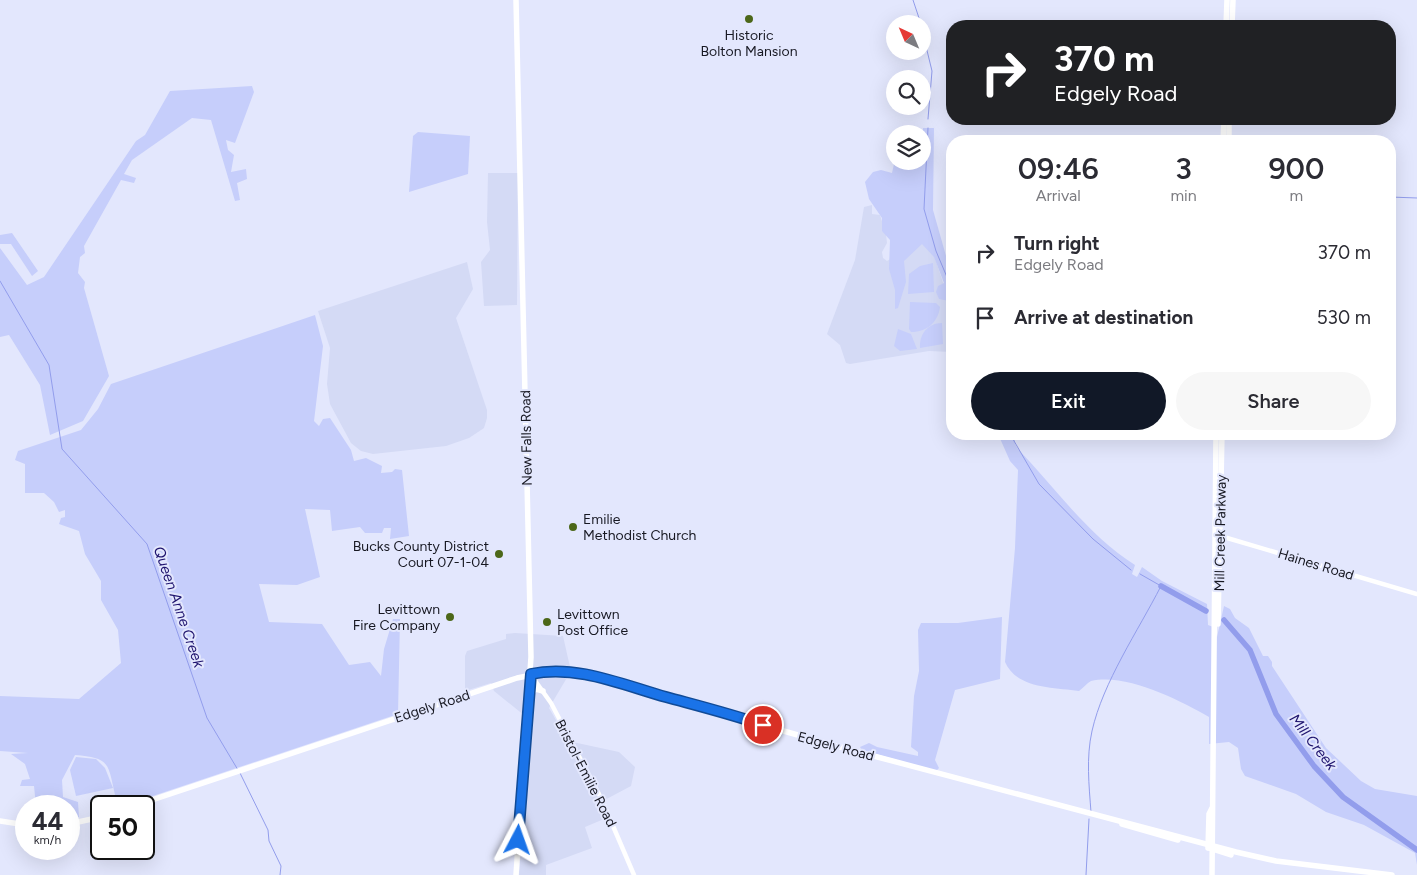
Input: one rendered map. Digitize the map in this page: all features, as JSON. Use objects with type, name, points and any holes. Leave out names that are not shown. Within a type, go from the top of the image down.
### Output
[{"type":"main road","name":"New Falls Road","points":[[516,0],[531,674],[516,875]]},
{"type":"main road","points":[[1226,20],[1227,0]]},
{"type":"main road","points":[[1232,20],[1233,0]]},
{"type":"main road","name":"Mill Creek Parkway","points":[[1216,440],[1218,535]]},
{"type":"main road","name":"Mill Creek Parkway","points":[[1210,875],[1209,814],[1213,806],[1216,633],[1213,598],[1218,535],[1222,440]]},
{"type":"main road","name":"Edgely Road","points":[[155,799],[531,674],[558,670],[730,713],[842,748],[1258,860],[1261,858],[1392,875]]},
{"type":"main road","points":[[529,694],[536,689],[543,691]]},
{"type":"main road","points":[[0,821],[15,823]]},
{"type":"street","name":"Haines Road","points":[[1218,535],[1417,594]]},
{"type":"street","name":"Bristol-Emilie Road","points":[[531,674],[543,691],[601,798],[634,875]]},
{"type":"shaded area","points":[[252,86],[254,92],[235,143],[226,140],[228,150],[234,155],[231,172],[246,169],[247,179],[237,183],[240,200],[235,201],[211,120],[192,118],[132,160],[124,174],[136,178],[134,183],[121,180],[84,246],[85,253],[80,257],[78,273],[85,282],[84,288],[109,376],[83,421],[50,435],[40,385],[9,335],[0,337],[0,248],[27,285],[44,277],[136,141],[145,135],[170,91]]},
{"type":"shaded area","points":[[931,128],[934,128],[933,210],[946,256],[946,300],[939,299],[936,292],[938,286],[944,283],[934,257],[922,244],[904,261],[906,282],[898,308],[895,309],[895,290],[889,269],[890,240],[882,231],[882,218],[869,199],[865,182],[873,172],[881,170],[892,173],[893,170],[931,170]]},
{"type":"shaded area","points":[[418,132],[470,136],[468,174],[409,192],[413,136]]},
{"type":"shaded area","points":[[488,173],[518,173],[517,305],[484,306],[481,262],[490,250],[487,222]]},
{"type":"shaded area","points":[[872,205],[872,214],[880,215],[887,243],[882,252],[883,258],[887,261],[928,237],[946,292],[946,352],[929,351],[850,364],[846,363],[840,345],[827,334],[855,260],[864,207]]},
{"type":"shaded area","points":[[12,233],[38,271],[32,276],[11,244],[0,244],[0,235]]},
{"type":"shaded area","points":[[467,262],[473,289],[456,318],[487,410],[484,428],[469,438],[446,446],[373,454],[361,451],[351,443],[330,404],[327,384],[330,348],[318,311]]},
{"type":"shaded area","points":[[933,263],[934,292],[908,294],[909,274],[920,266]]},
{"type":"shaded area","points":[[910,302],[936,303],[940,307],[934,322],[927,328],[911,332],[909,329]]},
{"type":"shaded area","points":[[315,315],[323,346],[314,421],[319,426],[323,419],[330,418],[351,450],[354,461],[366,458],[382,466],[381,473],[392,472],[395,469],[402,470],[409,536],[390,539],[391,528],[384,528],[382,533],[365,533],[360,527],[332,531],[330,510],[305,509],[320,577],[297,585],[259,584],[269,622],[322,624],[349,665],[370,662],[381,676],[384,649],[393,619],[400,619],[398,714],[155,795],[115,795],[106,764],[95,758],[75,755],[62,780],[63,795],[35,795],[34,786],[20,786],[22,780],[30,779],[25,764],[11,754],[28,753],[0,751],[0,696],[79,699],[121,663],[118,630],[101,600],[101,581],[85,554],[79,531],[59,524],[61,518],[65,517],[65,510],[59,512],[54,502],[44,493],[25,493],[25,464],[15,460],[18,451],[81,430],[98,409],[111,384]]},
{"type":"shaded area","points":[[937,323],[942,323],[943,344],[920,348],[921,338],[925,330]]},
{"type":"shaded area","points":[[898,329],[911,334],[917,349],[900,351],[894,346]]},
{"type":"shaded area","points":[[1001,440],[1015,440],[1018,449],[1073,511],[1103,540],[1135,565],[1132,574],[1137,577],[1142,567],[1162,581],[1207,604],[1208,625],[1213,627],[1217,637],[1224,606],[1230,609],[1235,618],[1249,628],[1263,656],[1268,656],[1272,666],[1326,748],[1361,781],[1375,789],[1417,796],[1417,865],[1415,853],[1364,825],[1326,812],[1296,794],[1245,776],[1241,769],[1238,748],[1229,742],[1209,744],[1209,717],[1183,703],[1136,684],[1120,681],[1091,681],[1079,691],[1037,685],[1027,682],[1011,671],[1005,662],[1015,548],[1018,470],[1010,461]]},
{"type":"shaded area","points":[[1002,617],[1000,679],[955,690],[935,760],[939,768],[936,771],[862,750],[860,747],[869,743],[877,747],[918,756],[918,752],[911,747],[914,696],[919,671],[918,630],[921,623],[958,623]]},
{"type":"shaded area","points":[[506,634],[563,636],[570,667],[568,676],[549,708],[568,741],[619,752],[635,767],[631,786],[599,803],[604,819],[585,827],[592,848],[546,865],[546,875],[519,875],[530,720],[494,691],[491,683],[465,691],[465,656],[467,651],[506,639]]},
{"type":"shaded area","points":[[76,757],[96,759],[105,768],[113,788],[76,795],[70,770]]},
{"type":"waterway","name":"Mill Creek","points":[[913,0],[918,15]]},
{"type":"waterway","name":"Mill Creek","points":[[928,119],[932,71],[929,60]]},
{"type":"waterway","name":"Mill Creek","points":[[926,170],[924,209],[936,251],[946,275]]},
{"type":"waterway","points":[[1396,197],[1417,198]]},
{"type":"waterway","name":"Queen Anne Creek","points":[[0,281],[49,365],[62,449],[147,544],[207,718],[238,770]]},
{"type":"waterway","name":"Mill Creek","points":[[1013,440],[1039,484],[1093,539],[1131,570]]},
{"type":"waterway","points":[[1091,812],[1088,771],[1089,751],[1097,713],[1122,657],[1161,586],[1140,574]]},
{"type":"waterway","name":"Mill Creek","points":[[1161,586],[1206,611]]},
{"type":"waterway","name":"Mill Creek","points":[[1224,620],[1250,650],[1276,714],[1314,766],[1343,797],[1417,850]]},
{"type":"waterway","name":"Queen Anne Creek","points":[[240,773],[268,830],[269,841],[281,866],[280,875]]},
{"type":"waterway","points":[[1086,875],[1089,819]]},
{"type":"place","name":"Historic Bolton Mansion","points":[[749,19]]},
{"type":"place","name":"Emilie Methodist Church","points":[[573,527]]},
{"type":"place","name":"Bucks County District Court 07-1-04","points":[[499,554]]},
{"type":"place","name":"Levittown Fire Company","points":[[450,617]]},
{"type":"place","name":"Levittown Post Office","points":[[547,622]]},
{"type":"route","points":[[518,840],[531,674],[558,670],[570,672],[730,713],[763,725]]}]
